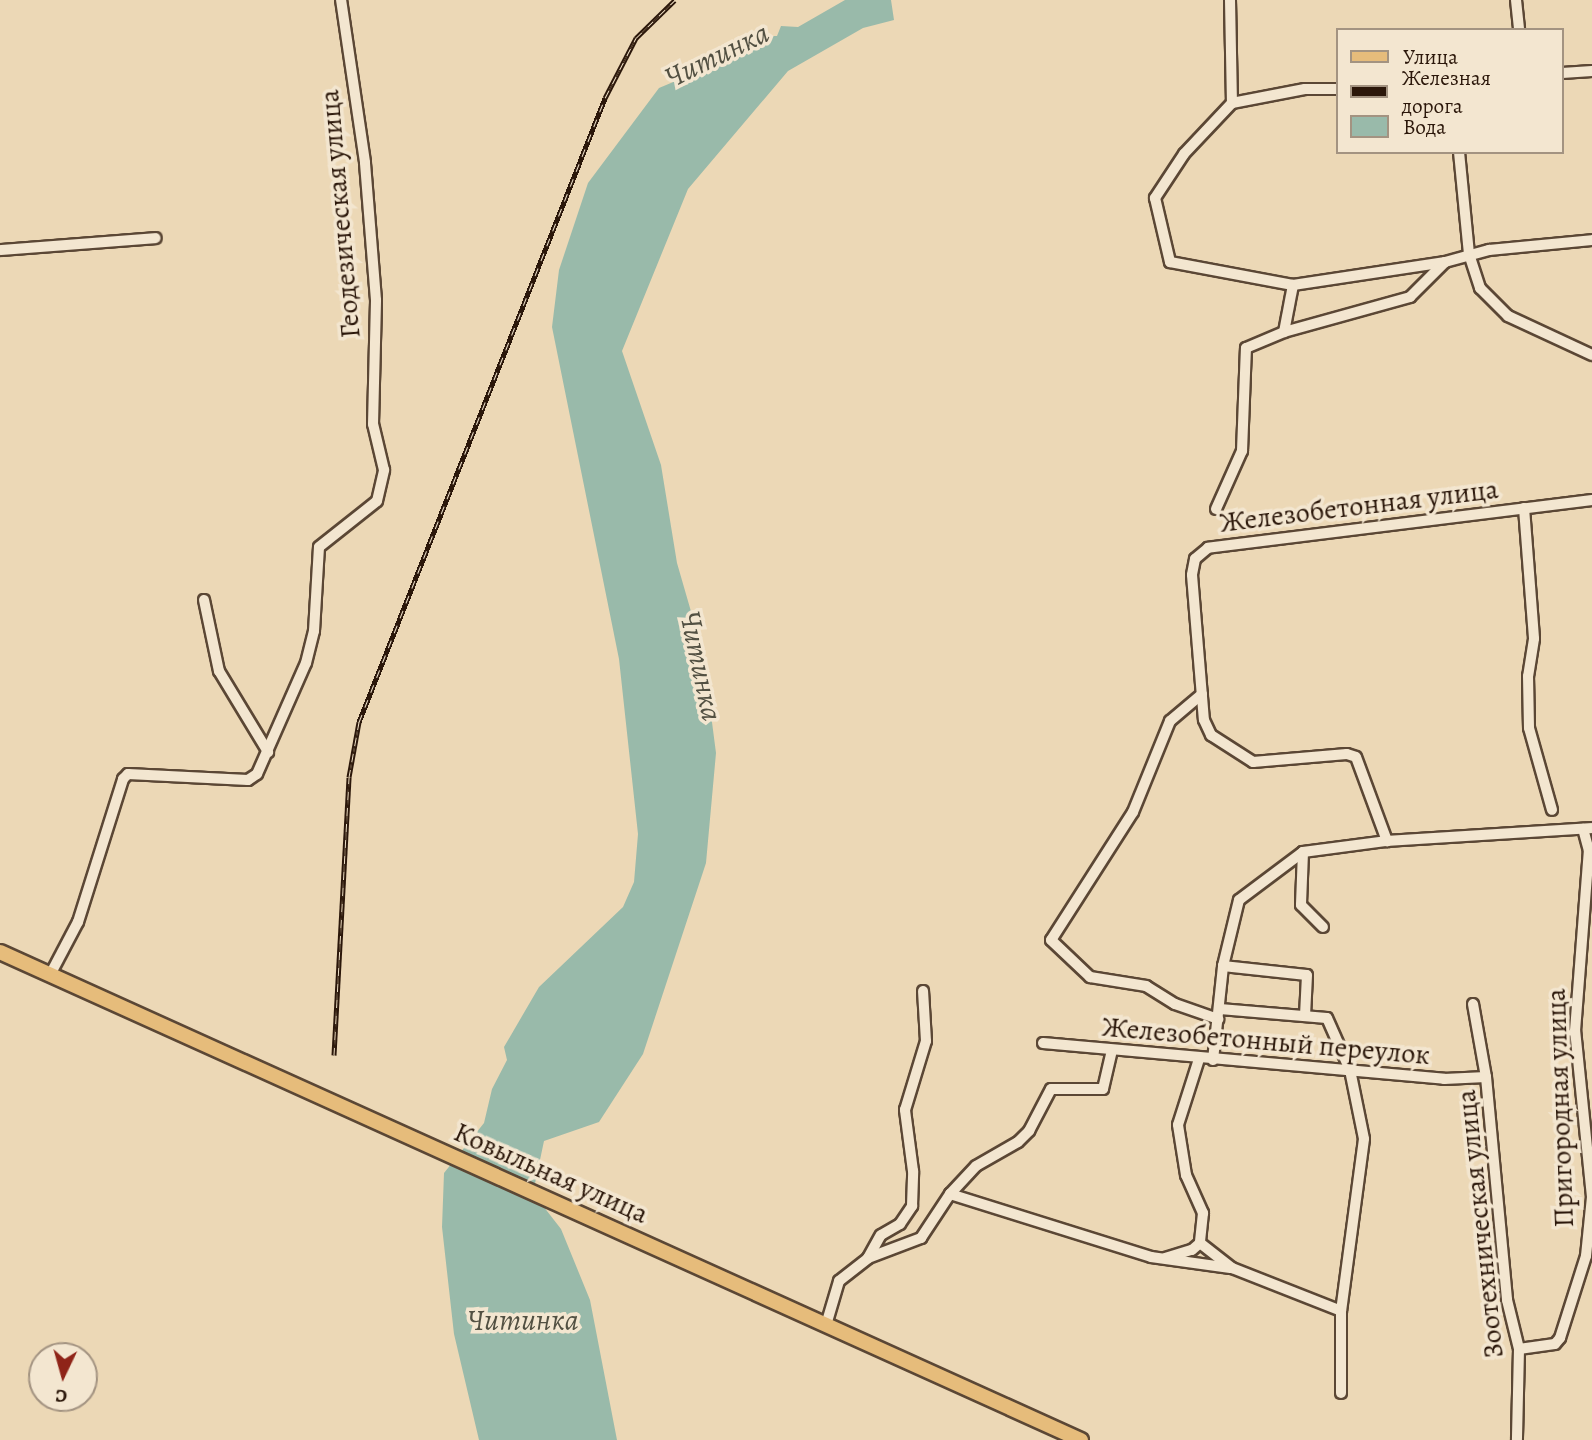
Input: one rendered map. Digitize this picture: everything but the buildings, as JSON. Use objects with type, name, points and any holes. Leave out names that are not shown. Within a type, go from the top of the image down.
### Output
[{"type":"main road","name":"Ковыльная улица","points":[[0,952],[1081,1440]]},
{"type":"street","name":"Геодезическая улица","points":[[50,975],[78,922],[123,779],[128,775],[248,780],[257,775],[306,663],[313,631],[318,547],[377,501],[384,470],[373,424],[376,300],[365,162],[341,0]]},
{"type":"street","points":[[1230,0],[1232,103]]},
{"type":"street","points":[[1516,0],[1518,28]]},
{"type":"street","points":[[1564,73],[1592,71]]},
{"type":"street","points":[[1336,89],[1305,89],[1232,103],[1184,154],[1158,191],[1154,204],[1170,262],[1293,285],[1445,262],[1469,254],[1592,240]]},
{"type":"street","points":[[1459,154],[1469,254],[1480,288],[1495,305],[1521,323],[1592,355]]},
{"type":"street","points":[[0,250],[156,238]]},
{"type":"street","points":[[1216,509],[1242,451],[1246,427],[1243,354],[1251,344],[1284,332],[1410,298],[1445,262]]},
{"type":"street","points":[[1284,332],[1293,285]]},
{"type":"street","name":"Железобетонная улица","points":[[1387,841],[1356,757],[1347,754],[1253,762],[1211,735],[1204,720],[1192,575],[1195,559],[1208,548],[1592,500]]},
{"type":"street","points":[[1524,508],[1534,639],[1528,676],[1530,728],[1552,810]]},
{"type":"street","points":[[204,600],[219,671],[268,752]]},
{"type":"street","points":[[1202,694],[1170,721],[1133,812],[1051,940],[1090,977],[1146,986],[1175,1004],[1219,1014],[1305,1016],[1331,1021],[1350,1070],[1364,1139],[1341,1311],[1341,1393]]},
{"type":"street","points":[[1213,1060],[1223,966],[1239,900],[1303,852],[1387,841],[1588,829]]},
{"type":"street","name":"Пригородная улица","points":[[1519,1349],[1555,1344],[1560,1338],[1586,1256],[1592,1197],[1575,1031],[1589,851],[1588,829]]},
{"type":"street","points":[[1303,852],[1301,905],[1323,927]]},
{"type":"street","points":[[1223,966],[1307,975],[1305,1016]]},
{"type":"street","points":[[868,1258],[881,1236],[900,1224],[912,1206],[913,1171],[905,1110],[926,1041],[923,991]]},
{"type":"street","name":"Зоотехническая улица","points":[[1473,1004],[1486,1077],[1507,1300],[1519,1349],[1517,1440]]},
{"type":"street","name":"Железобетонный переулок","points":[[1043,1043],[1444,1079],[1486,1077]]},
{"type":"street","points":[[826,1325],[839,1281],[868,1258],[921,1238],[950,1194],[976,1166],[1018,1142],[1051,1089],[1103,1089],[1112,1050]]},
{"type":"street","points":[[1159,1259],[1192,1250],[1200,1242],[1203,1213],[1186,1175],[1178,1125],[1199,1059]]},
{"type":"street","points":[[950,1194],[1159,1259],[1232,1268],[1341,1311]]},
{"type":"street","points":[[1200,1242],[1232,1268]]},
{"type":"water","name":"Читинка","points":[[845,0],[891,0],[894,20],[863,28],[788,71],[688,189],[622,351],[661,465],[677,563],[703,653],[716,753],[706,863],[643,1054],[599,1122],[544,1141],[533,1193],[561,1229],[590,1300],[617,1440],[479,1440],[454,1334],[442,1227],[444,1173],[484,1123],[492,1089],[507,1060],[504,1047],[539,987],[623,907],[634,882],[638,834],[619,659],[552,327],[559,270],[588,183],[659,88],[678,80],[682,72],[722,61],[736,46],[752,47],[761,36],[777,36],[781,26],[798,27]]},
{"type":"railway","points":[[334,1055],[349,777],[359,722],[605,98],[636,38],[675,0]]}]
